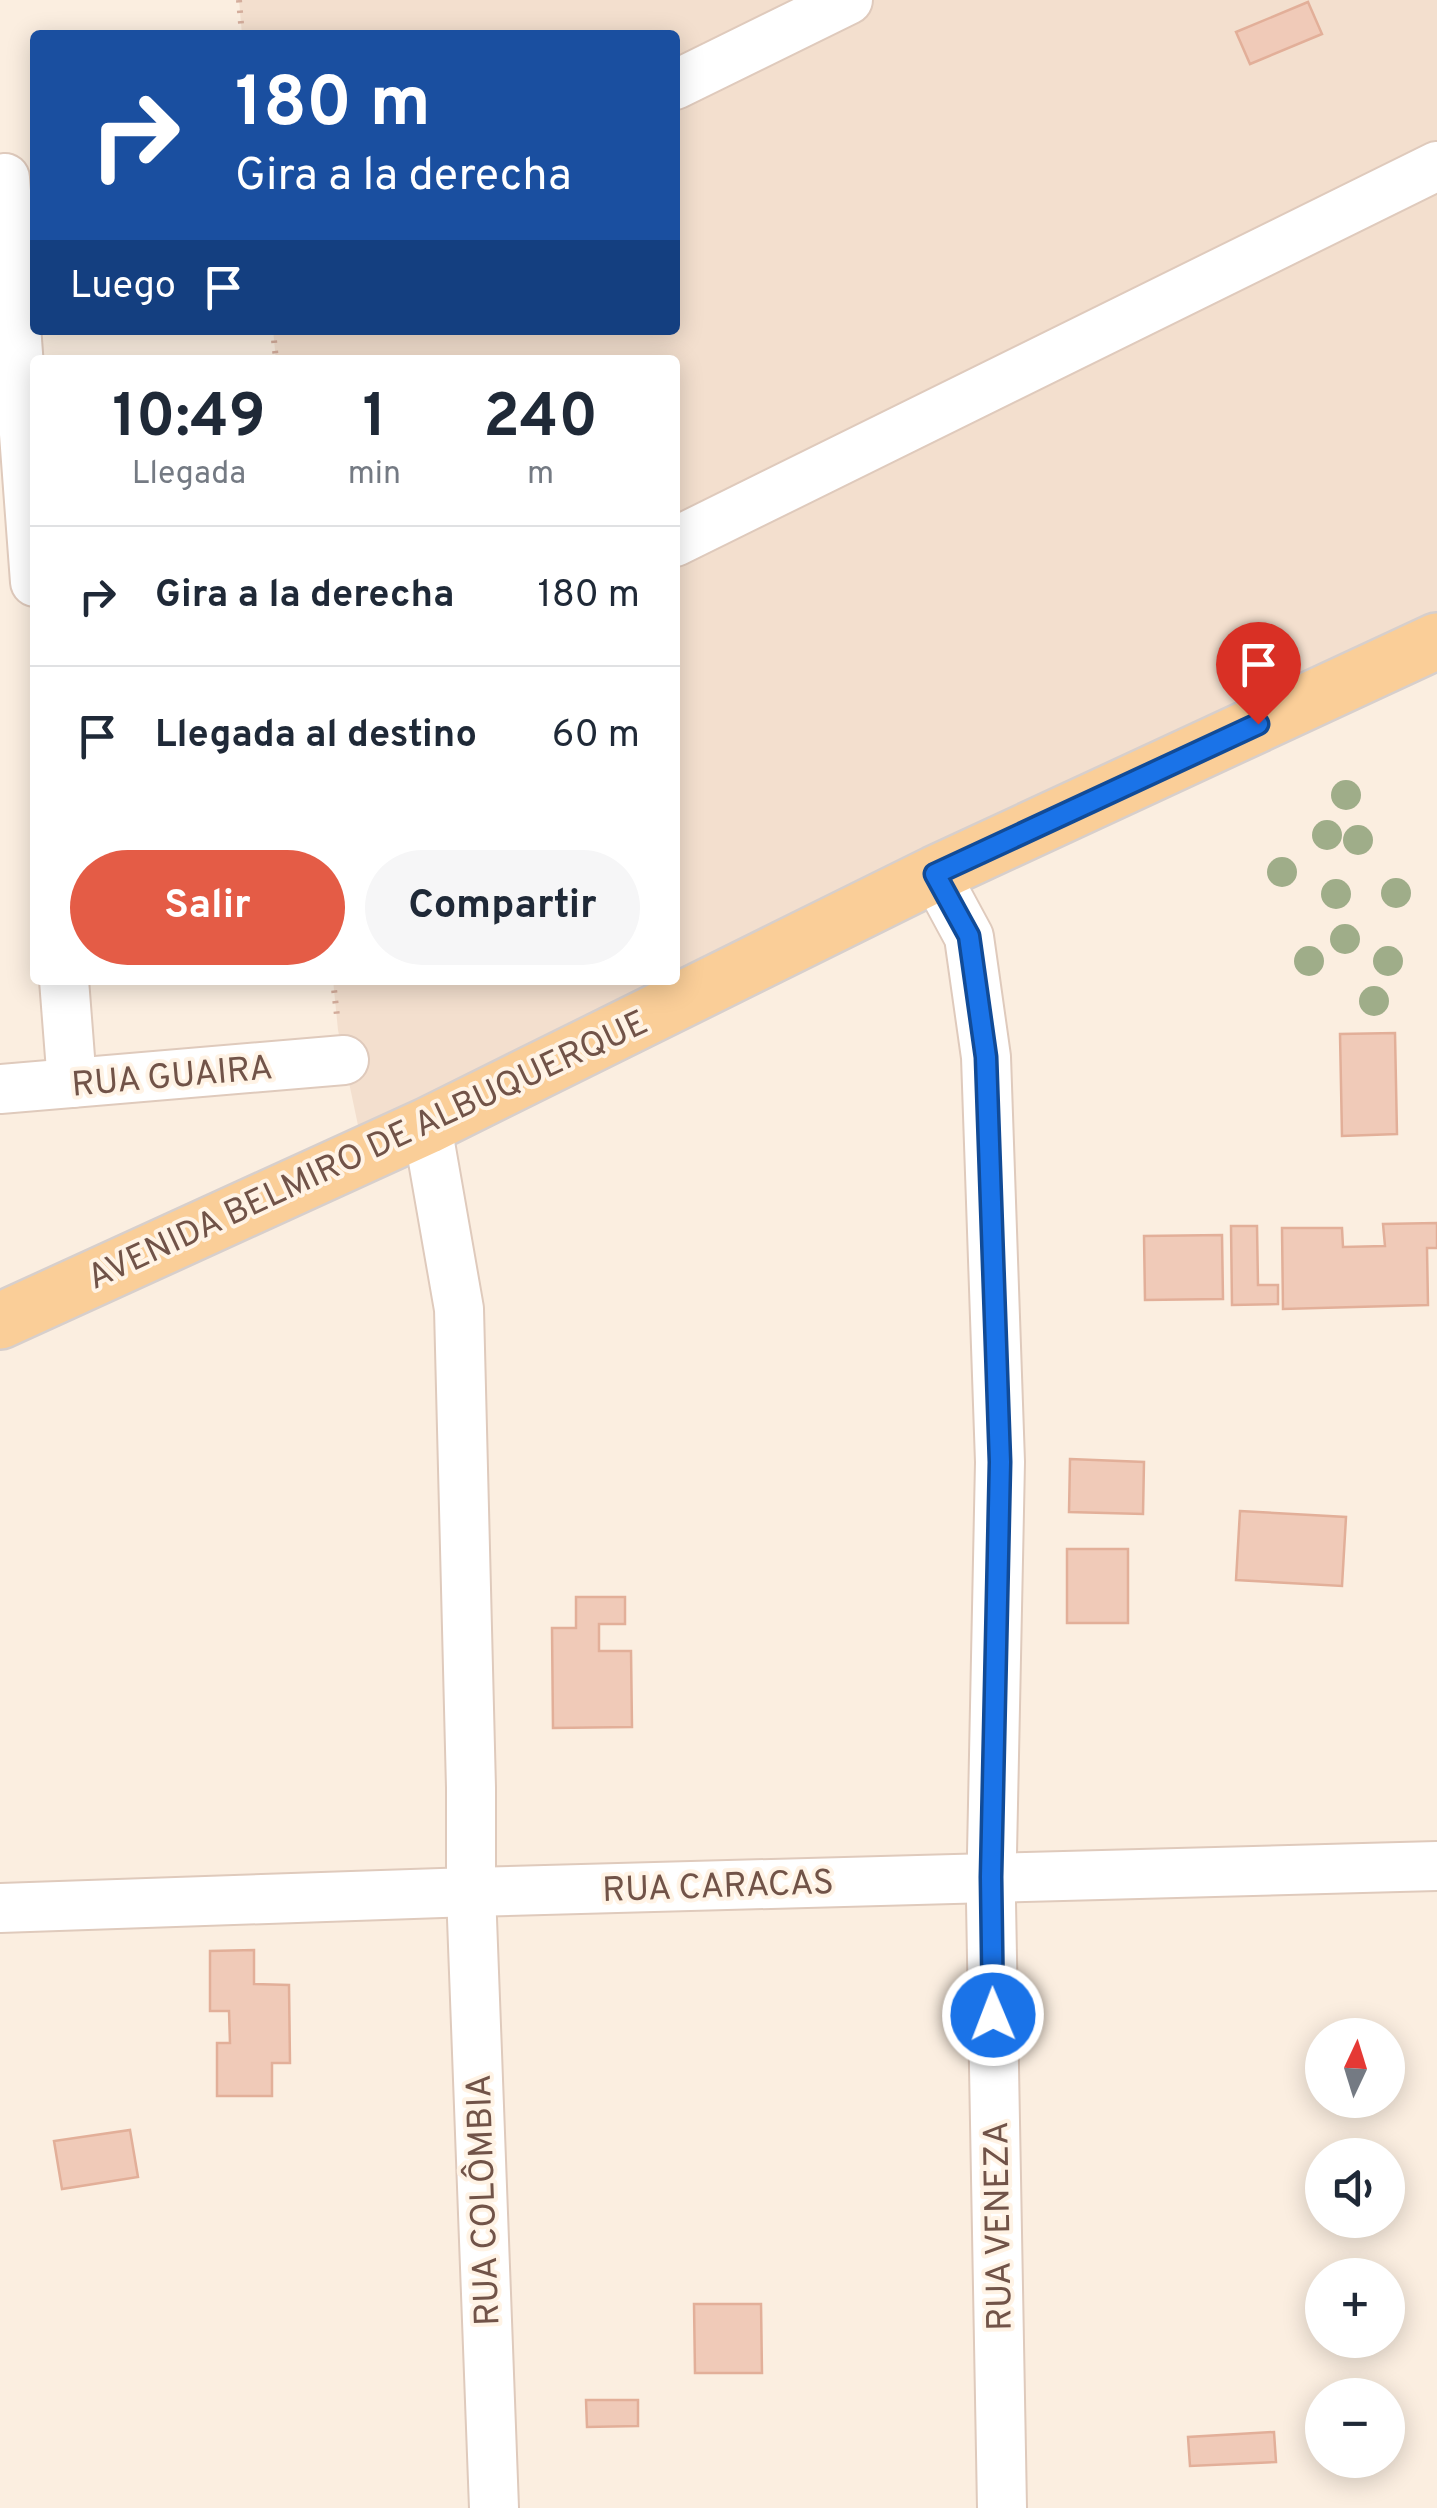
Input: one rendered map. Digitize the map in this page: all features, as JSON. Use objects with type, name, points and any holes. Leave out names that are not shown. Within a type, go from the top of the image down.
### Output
[{"type":"main road","name":"AVENIDA BELMIRO DE ALBUQUERQUE","points":[[0,1321],[427,1126],[935,874],[1437,641]]},
{"type":"street","points":[[680,83],[848,0]]},
{"type":"street","points":[[680,540],[1437,166]]},
{"type":"street","points":[[13,177],[30,490]]},
{"type":"street","name":"RUA VENEZA","points":[[935,874],[969,936],[986,1057],[1000,1462],[991,1877],[1002,2508]]},
{"type":"street","points":[[64,985],[72,1083]]},
{"type":"street","name":"RUA GUAIRA","points":[[0,1090],[344,1060]]},
{"type":"street","name":"RUA COLÔMBIA","points":[[427,1126],[459,1310],[471,1892],[494,2508]]},
{"type":"street","name":"RUA CARACAS","points":[[0,1908],[1437,1866]]},
{"type":"path","points":[[240,0],[242,30]]},
{"type":"shaded area","points":[[239,0],[1437,0],[1437,641],[364,1154],[338,1030],[334,985],[680,985],[680,355],[276,355],[274,335],[680,335],[680,30],[242,30]]},
{"type":"building","points":[[1308,2],[1322,34],[1250,64],[1236,32]]},
{"type":"building","points":[[1395,1033],[1397,1134],[1342,1136],[1340,1034]]},
{"type":"building","points":[[1437,1223],[1437,1248],[1427,1248],[1428,1305],[1283,1309],[1282,1228],[1342,1228],[1343,1247],[1385,1246],[1383,1224]]},
{"type":"building","points":[[1231,1226],[1257,1226],[1258,1285],[1278,1285],[1278,1304],[1232,1305]]},
{"type":"building","points":[[1222,1235],[1223,1299],[1145,1300],[1144,1236]]},
{"type":"building","points":[[1070,1459],[1144,1462],[1143,1514],[1069,1512]]},
{"type":"building","points":[[1240,1511],[1346,1517],[1342,1586],[1236,1580]]},
{"type":"building","points":[[1067,1549],[1128,1549],[1128,1623],[1067,1623]]},
{"type":"building","points":[[576,1597],[625,1597],[625,1624],[599,1624],[599,1651],[631,1651],[632,1727],[553,1728],[552,1628],[576,1628]]},
{"type":"building","points":[[254,1950],[254,1984],[289,1985],[290,2063],[272,2063],[272,2096],[217,2096],[217,2043],[230,2043],[229,2011],[210,2011],[210,1951]]},
{"type":"building","points":[[130,2130],[138,2177],[62,2189],[54,2141]]},
{"type":"building","points":[[694,2304],[761,2304],[762,2373],[695,2373]]},
{"type":"building","points":[[586,2400],[638,2400],[638,2426],[587,2427]]},
{"type":"building","points":[[1274,2432],[1276,2462],[1190,2466],[1188,2437]]},
{"type":"route","points":[[993,2015],[991,1877],[1000,1462],[986,1057],[969,936],[935,874],[1258,724]]}]
